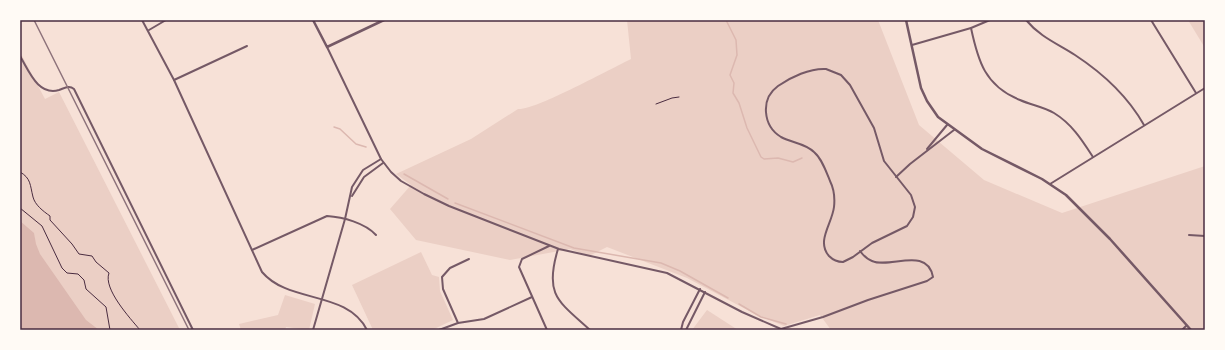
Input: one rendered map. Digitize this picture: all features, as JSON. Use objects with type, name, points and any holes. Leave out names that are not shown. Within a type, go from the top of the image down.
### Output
[{"type":"street","points":[[142,20],[149,30],[174,80],[262,272],[272,281],[285,288],[339,305],[353,312],[362,321],[367,330]]},
{"type":"street","points":[[149,30],[166,20]]},
{"type":"street","points":[[313,20],[381,159],[401,181],[424,194],[558,249],[658,270],[782,330],[927,281],[933,277],[929,268],[918,260],[876,262],[868,259],[860,251]]},
{"type":"street","points":[[327,47],[384,20]]},
{"type":"street","points":[[906,20],[924,96],[934,112],[954,130],[993,155],[1050,184],[1074,202],[1110,239],[1191,330]]},
{"type":"street","points":[[912,45],[971,28],[990,20]]},
{"type":"street","points":[[1026,20],[1042,36],[1074,55],[1108,79],[1127,100],[1144,125]]},
{"type":"street","points":[[1151,20],[1196,93]]},
{"type":"street","points":[[971,28],[979,60],[992,81],[1006,93],[1055,114],[1077,133],[1093,157]]},
{"type":"street","points":[[174,80],[247,46]]},
{"type":"street","points":[[20,56],[31,75],[42,88],[53,92],[71,87],[74,89],[193,330]]},
{"type":"street","points":[[821,69],[841,75],[850,85],[872,123],[884,160],[896,177],[913,199],[915,207],[912,220],[903,229],[872,243],[850,260],[843,262],[835,261],[827,253],[824,247],[824,240],[834,207],[832,186],[820,158],[814,152],[808,147],[782,137],[775,131],[765,110],[768,96],[779,86],[805,73],[821,69]]},
{"type":"street","points":[[1050,184],[1205,88]]},
{"type":"street","points":[[926,152],[933,140],[948,125]]},
{"type":"street","points":[[896,177],[954,130]]},
{"type":"street","points":[[313,330],[345,220],[352,187],[359,174],[381,159]]},
{"type":"street","points":[[351,197],[364,177],[384,163]]},
{"type":"street","points":[[252,250],[321,218],[331,216],[365,226],[376,235]]},
{"type":"street","points":[[1189,235],[1205,236]]},
{"type":"street","points":[[547,330],[520,272],[520,261],[550,245]]},
{"type":"street","points":[[558,249],[552,271],[554,291],[562,304],[590,330]]},
{"type":"street","points":[[458,323],[442,285],[442,277],[450,268],[469,259]]},
{"type":"street","points":[[681,330],[682,322],[700,289]]},
{"type":"street","points":[[686,330],[705,292]]},
{"type":"street","points":[[439,330],[458,323],[484,319],[532,298]]},
{"type":"street","points":[[1182,330],[1186,326]]},
{"type":"path","points":[[656,104],[678,97]]},
{"type":"path","points":[[20,172],[30,181],[33,196],[37,205],[50,216],[50,220],[79,254],[92,256],[96,262],[109,273],[108,283],[113,294],[132,323],[140,330]]},
{"type":"path","points":[[20,208],[42,226],[62,268],[67,273],[78,274],[84,280],[86,289],[106,306],[110,330]]},
{"type":"shaded area","points":[[627,20],[878,20],[919,125],[984,180],[1062,213],[1205,166],[1205,330],[831,330],[820,315],[784,326],[755,314],[687,278],[607,247],[589,256],[570,249],[510,260],[416,240],[390,209],[411,185],[396,174],[471,139],[518,109],[527,108],[556,96],[631,59]]},
{"type":"shaded area","points":[[1188,20],[1205,20],[1205,48]]},
{"type":"shaded area","points":[[20,52],[45,99],[59,92],[180,330],[77,330],[20,247]]},
{"type":"shaded area","points":[[20,221],[34,233],[40,254],[86,320],[99,330],[20,330]]},
{"type":"shaded area","points":[[421,252],[432,275],[439,277],[440,291],[453,320],[432,330],[373,330],[352,285]]},
{"type":"shaded area","points":[[285,295],[315,304],[309,330],[286,327],[285,330],[241,330],[239,324],[278,315]]},
{"type":"shaded area","points":[[707,310],[738,330],[692,330]]},
{"type":"waterway","points":[[726,20],[736,40],[737,55],[730,75],[734,83],[733,93],[739,103],[747,128],[761,157],[764,159],[778,158],[793,162],[802,158]]},
{"type":"waterway","points":[[334,127],[340,129],[356,144],[366,147]]},
{"type":"waterway","points":[[404,174],[448,199]]},
{"type":"waterway","points":[[455,203],[574,248],[661,263],[680,271],[728,298]]},
{"type":"waterway","points":[[739,304],[761,317],[786,324]]},
{"type":"railway","points":[[34,20],[189,330]]}]
